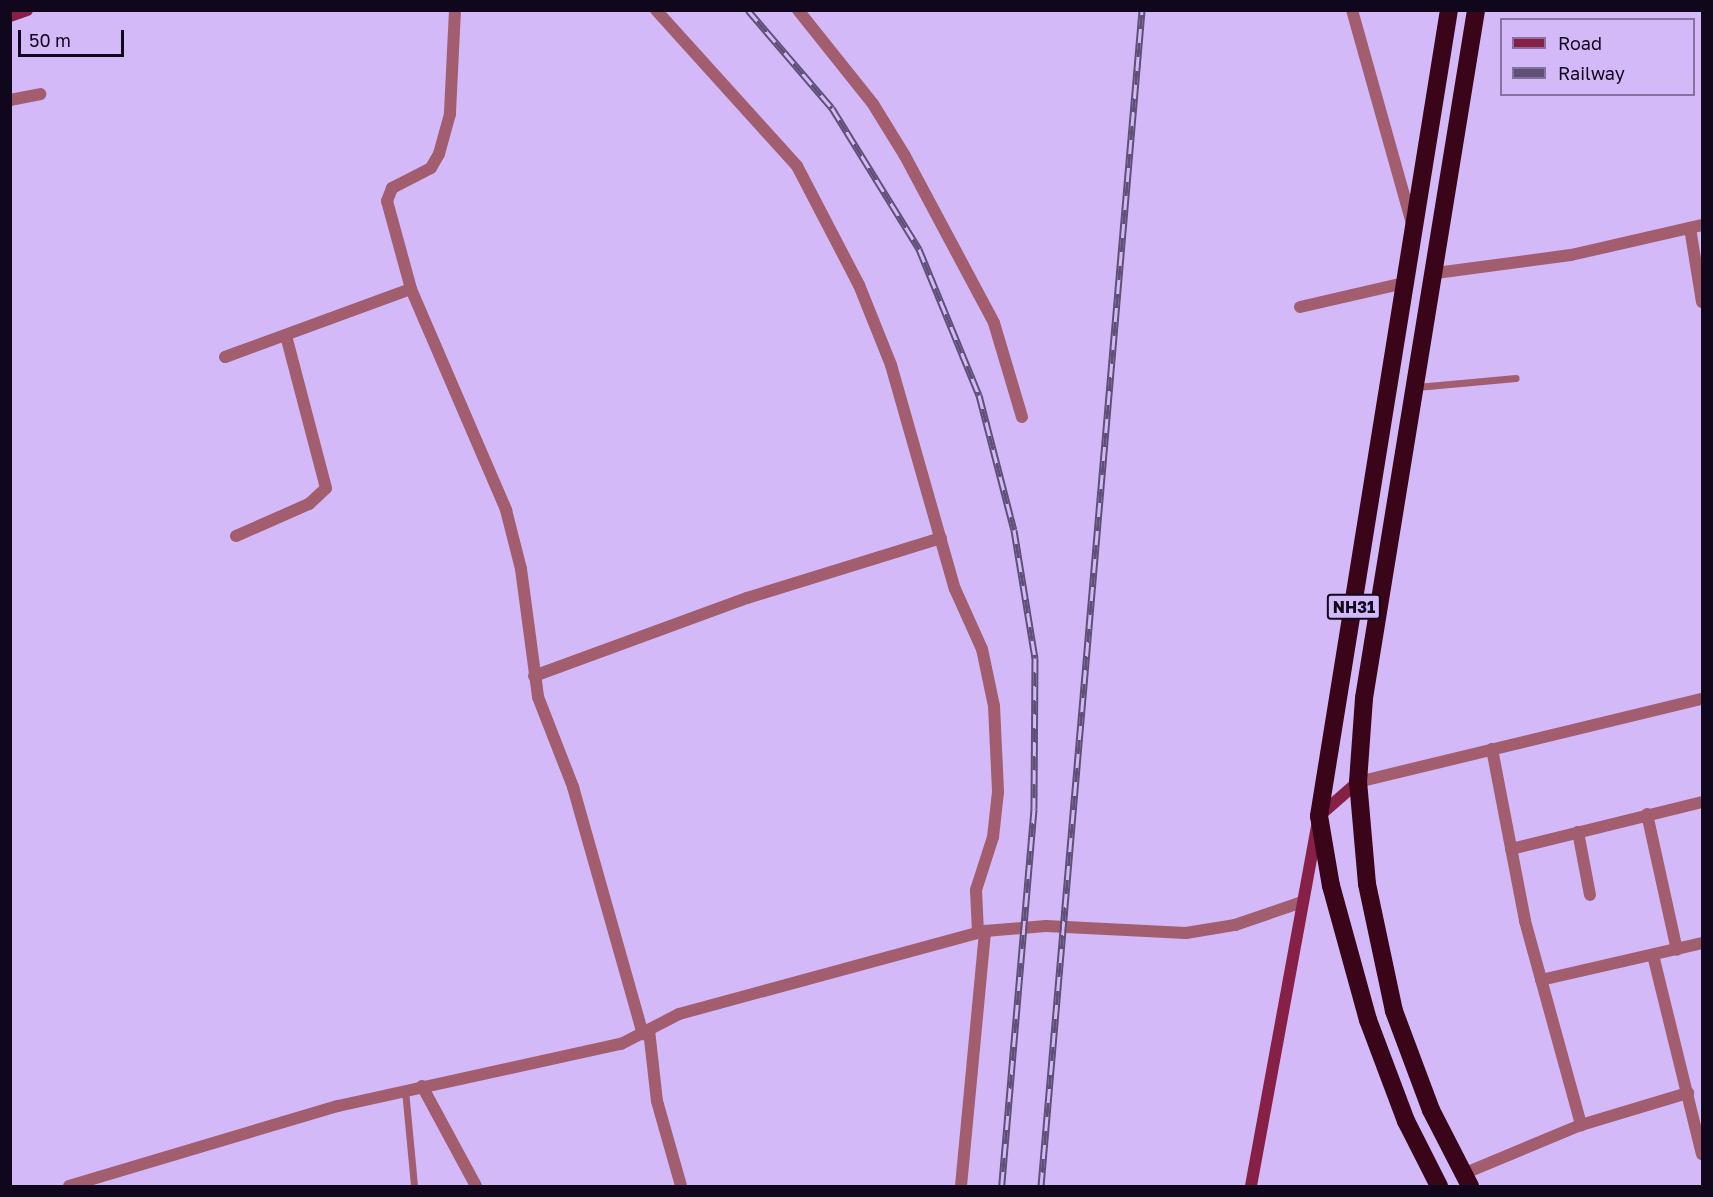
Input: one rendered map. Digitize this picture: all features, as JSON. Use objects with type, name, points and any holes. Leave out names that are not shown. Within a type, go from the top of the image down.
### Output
[{"type":"highway","name":"NH31","points":[[1439,1186],[1406,1121],[1348,957],[1319,816],[1416,235],[1449,10]]},
{"type":"highway","name":"NH31","points":[[1466,1180],[1431,1110],[1394,1011],[1367,884],[1358,782],[1364,698],[1436,273],[1476,10]]},
{"type":"main road","points":[[10,16],[27,10]]},
{"type":"main road","points":[[1251,1186],[1319,816],[1358,782]]},
{"type":"street","points":[[455,10],[450,114],[439,154],[431,168],[388,195],[411,289],[506,510],[520,569],[534,676],[573,787],[646,1032],[657,1101],[681,1186]]},
{"type":"street","points":[[656,10],[785,148],[832,229],[891,365],[955,589],[982,649],[998,736],[997,813],[976,890],[982,932],[961,1186]]},
{"type":"street","points":[[798,10],[873,104],[937,215],[994,323],[1022,417]]},
{"type":"street","points":[[1352,10],[1416,235]]},
{"type":"street","points":[[10,100],[40,94]]},
{"type":"street","points":[[1436,273],[1571,255],[1696,227],[1702,302]]},
{"type":"street","points":[[1300,307],[1408,282]]},
{"type":"street","points":[[225,357],[411,289]]},
{"type":"street","points":[[236,536],[309,504],[326,488],[286,335]]},
{"type":"street","points":[[534,676],[747,598],[941,538]]},
{"type":"street","points":[[1358,782],[1702,699]]},
{"type":"street","points":[[1492,749],[1511,849],[1541,980],[1581,1125]]},
{"type":"street","points":[[1511,849],[1702,802]]},
{"type":"street","points":[[1647,814],[1677,950]]},
{"type":"street","points":[[1578,832],[1590,895]]},
{"type":"street","points":[[69,1186],[405,1090],[621,1044],[679,1014],[982,932],[1046,926],[1186,933],[1235,925],[1302,902]]},
{"type":"street","points":[[1541,980],[1702,943]]},
{"type":"street","points":[[1653,955],[1702,1154]]},
{"type":"street","points":[[422,1086],[476,1186]]},
{"type":"street","points":[[1466,1180],[1581,1125],[1688,1093]]},
{"type":"lane","points":[[1417,387],[1515,378]]},
{"type":"lane","points":[[405,1090],[414,1186]]},
{"type":"railway","points":[[748,10],[832,108],[919,249],[979,395],[1014,530],[1035,658],[1034,809],[1002,1186]]},
{"type":"railway","points":[[1041,1186],[1142,10]]}]
